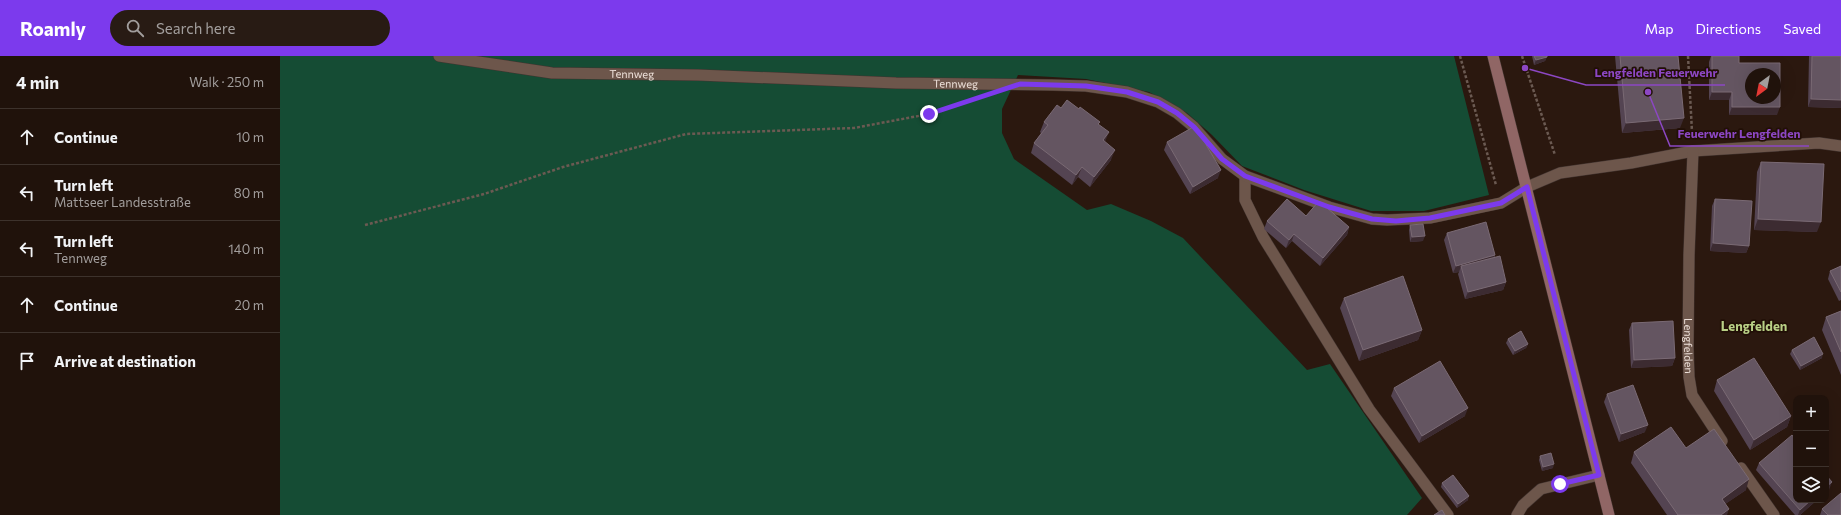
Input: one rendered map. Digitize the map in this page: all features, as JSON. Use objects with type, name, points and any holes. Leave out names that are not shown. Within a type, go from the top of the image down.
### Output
[{"type":"main road","points":[[1493,56],[1609,515]]},
{"type":"street","name":"Tennweg","points":[[439,56],[552,72],[698,75],[889,83],[1086,86],[1127,92],[1158,102],[1177,113],[1194,127],[1222,159],[1245,176],[1329,207],[1372,219],[1396,221],[1430,218],[1501,203],[1527,187]]},
{"type":"street","points":[[1527,187],[1560,173],[1631,163],[1693,151],[1819,143],[1841,146]]},
{"type":"street","name":"Lengfelden","points":[[1693,151],[1689,255],[1689,377],[1692,395],[1704,415],[1727,447]]},
{"type":"street","points":[[1245,176],[1245,200],[1263,237],[1370,409],[1448,515]]},
{"type":"street","points":[[1736,460],[1774,515]]},
{"type":"street","points":[[1517,515],[1522,505],[1541,490],[1599,475]]},
{"type":"path","points":[[1460,56],[1501,203]]},
{"type":"path","points":[[1522,56],[1560,173]]},
{"type":"path","points":[[1688,56],[1693,151]]},
{"type":"path","points":[[364,226],[484,194],[563,166],[686,134],[854,128],[929,114],[967,102]]},
{"type":"green space","points":[[280,56],[1454,56],[1489,195],[1424,211],[1371,211],[1304,190],[1242,166],[1212,135],[1187,113],[1149,92],[1086,79],[1018,75],[1002,109],[1002,133],[1014,159],[1087,210],[1111,204],[1151,221],[1183,238],[1307,370],[1330,364],[1422,498],[1407,515],[280,515]]},
{"type":"building","points":[[1534,56],[1547,56],[1547,57],[1536,60]]},
{"type":"building","points":[[1620,56],[1678,56],[1684,118],[1626,123]]},
{"type":"building","points":[[1712,56],[1739,56],[1739,63],[1780,63],[1780,68],[1745,68],[1745,104],[1780,104],[1780,107],[1732,107],[1732,92],[1712,92]]},
{"type":"building","points":[[1812,56],[1841,56],[1841,100],[1811,99]]},
{"type":"building","points":[[1067,100],[1079,109],[1080,107],[1100,122],[1098,124],[1109,132],[1103,140],[1115,150],[1094,177],[1082,167],[1076,175],[1034,143],[1048,125],[1044,122],[1057,105],[1061,108]]},
{"type":"building","points":[[1195,126],[1221,170],[1193,187],[1167,142]]},
{"type":"building","points":[[1761,162],[1824,164],[1821,222],[1758,219]]},
{"type":"building","points":[[1287,199],[1306,216],[1319,201],[1349,227],[1323,258],[1294,234],[1289,240],[1267,221]]},
{"type":"building","points":[[1715,199],[1752,201],[1749,246],[1713,243]]},
{"type":"building","points":[[1486,222],[1495,255],[1456,266],[1447,233]]},
{"type":"building","points":[[1423,224],[1425,236],[1412,237],[1410,225]]},
{"type":"building","points":[[1500,256],[1506,282],[1468,292],[1461,266]]},
{"type":"building","points":[[1841,266],[1841,292],[1830,271]]},
{"type":"building","points":[[1403,276],[1422,330],[1363,350],[1344,298]]},
{"type":"building","points":[[1841,311],[1841,352],[1826,317]]},
{"type":"building","points":[[1673,321],[1675,358],[1634,360],[1632,323]]},
{"type":"building","points":[[1521,331],[1528,344],[1515,351],[1508,339]]},
{"type":"building","points":[[1814,337],[1823,354],[1801,366],[1792,350]]},
{"type":"building","points":[[1754,358],[1791,416],[1754,440],[1717,380]]},
{"type":"building","points":[[1440,361],[1468,408],[1422,436],[1394,388]]},
{"type":"building","points":[[1633,385],[1648,425],[1621,434],[1607,394]]},
{"type":"building","points":[[1671,427],[1686,448],[1714,429],[1749,479],[1722,499],[1729,509],[1721,515],[1678,515],[1634,452]]},
{"type":"building","points":[[1792,435],[1793,502],[1759,463]]},
{"type":"building","points":[[1551,453],[1554,464],[1543,467],[1540,456]]},
{"type":"building","points":[[1453,475],[1469,496],[1458,504],[1442,483]]},
{"type":"building","points":[[1841,493],[1841,515],[1828,515],[1822,509]]},
{"type":"building","points":[[1794,503],[1808,503],[1800,510]]},
{"type":"building","points":[[1442,510],[1445,515],[1434,515]]},
{"type":"place","name":"Lengfelden Feuerwehr","points":[[1525,68]]},
{"type":"place","name":"Feuerwehr Lengfelden","points":[[1648,92]]},
{"type":"district","name":"Lengfelden","points":[[1754,326]]},
{"type":"route","points":[[929,114],[1020,84],[1086,86],[1127,92],[1158,102],[1177,113],[1194,127],[1222,159],[1245,176],[1329,207],[1372,219],[1396,221],[1430,218],[1501,203],[1527,187],[1599,475],[1560,484]]}]
